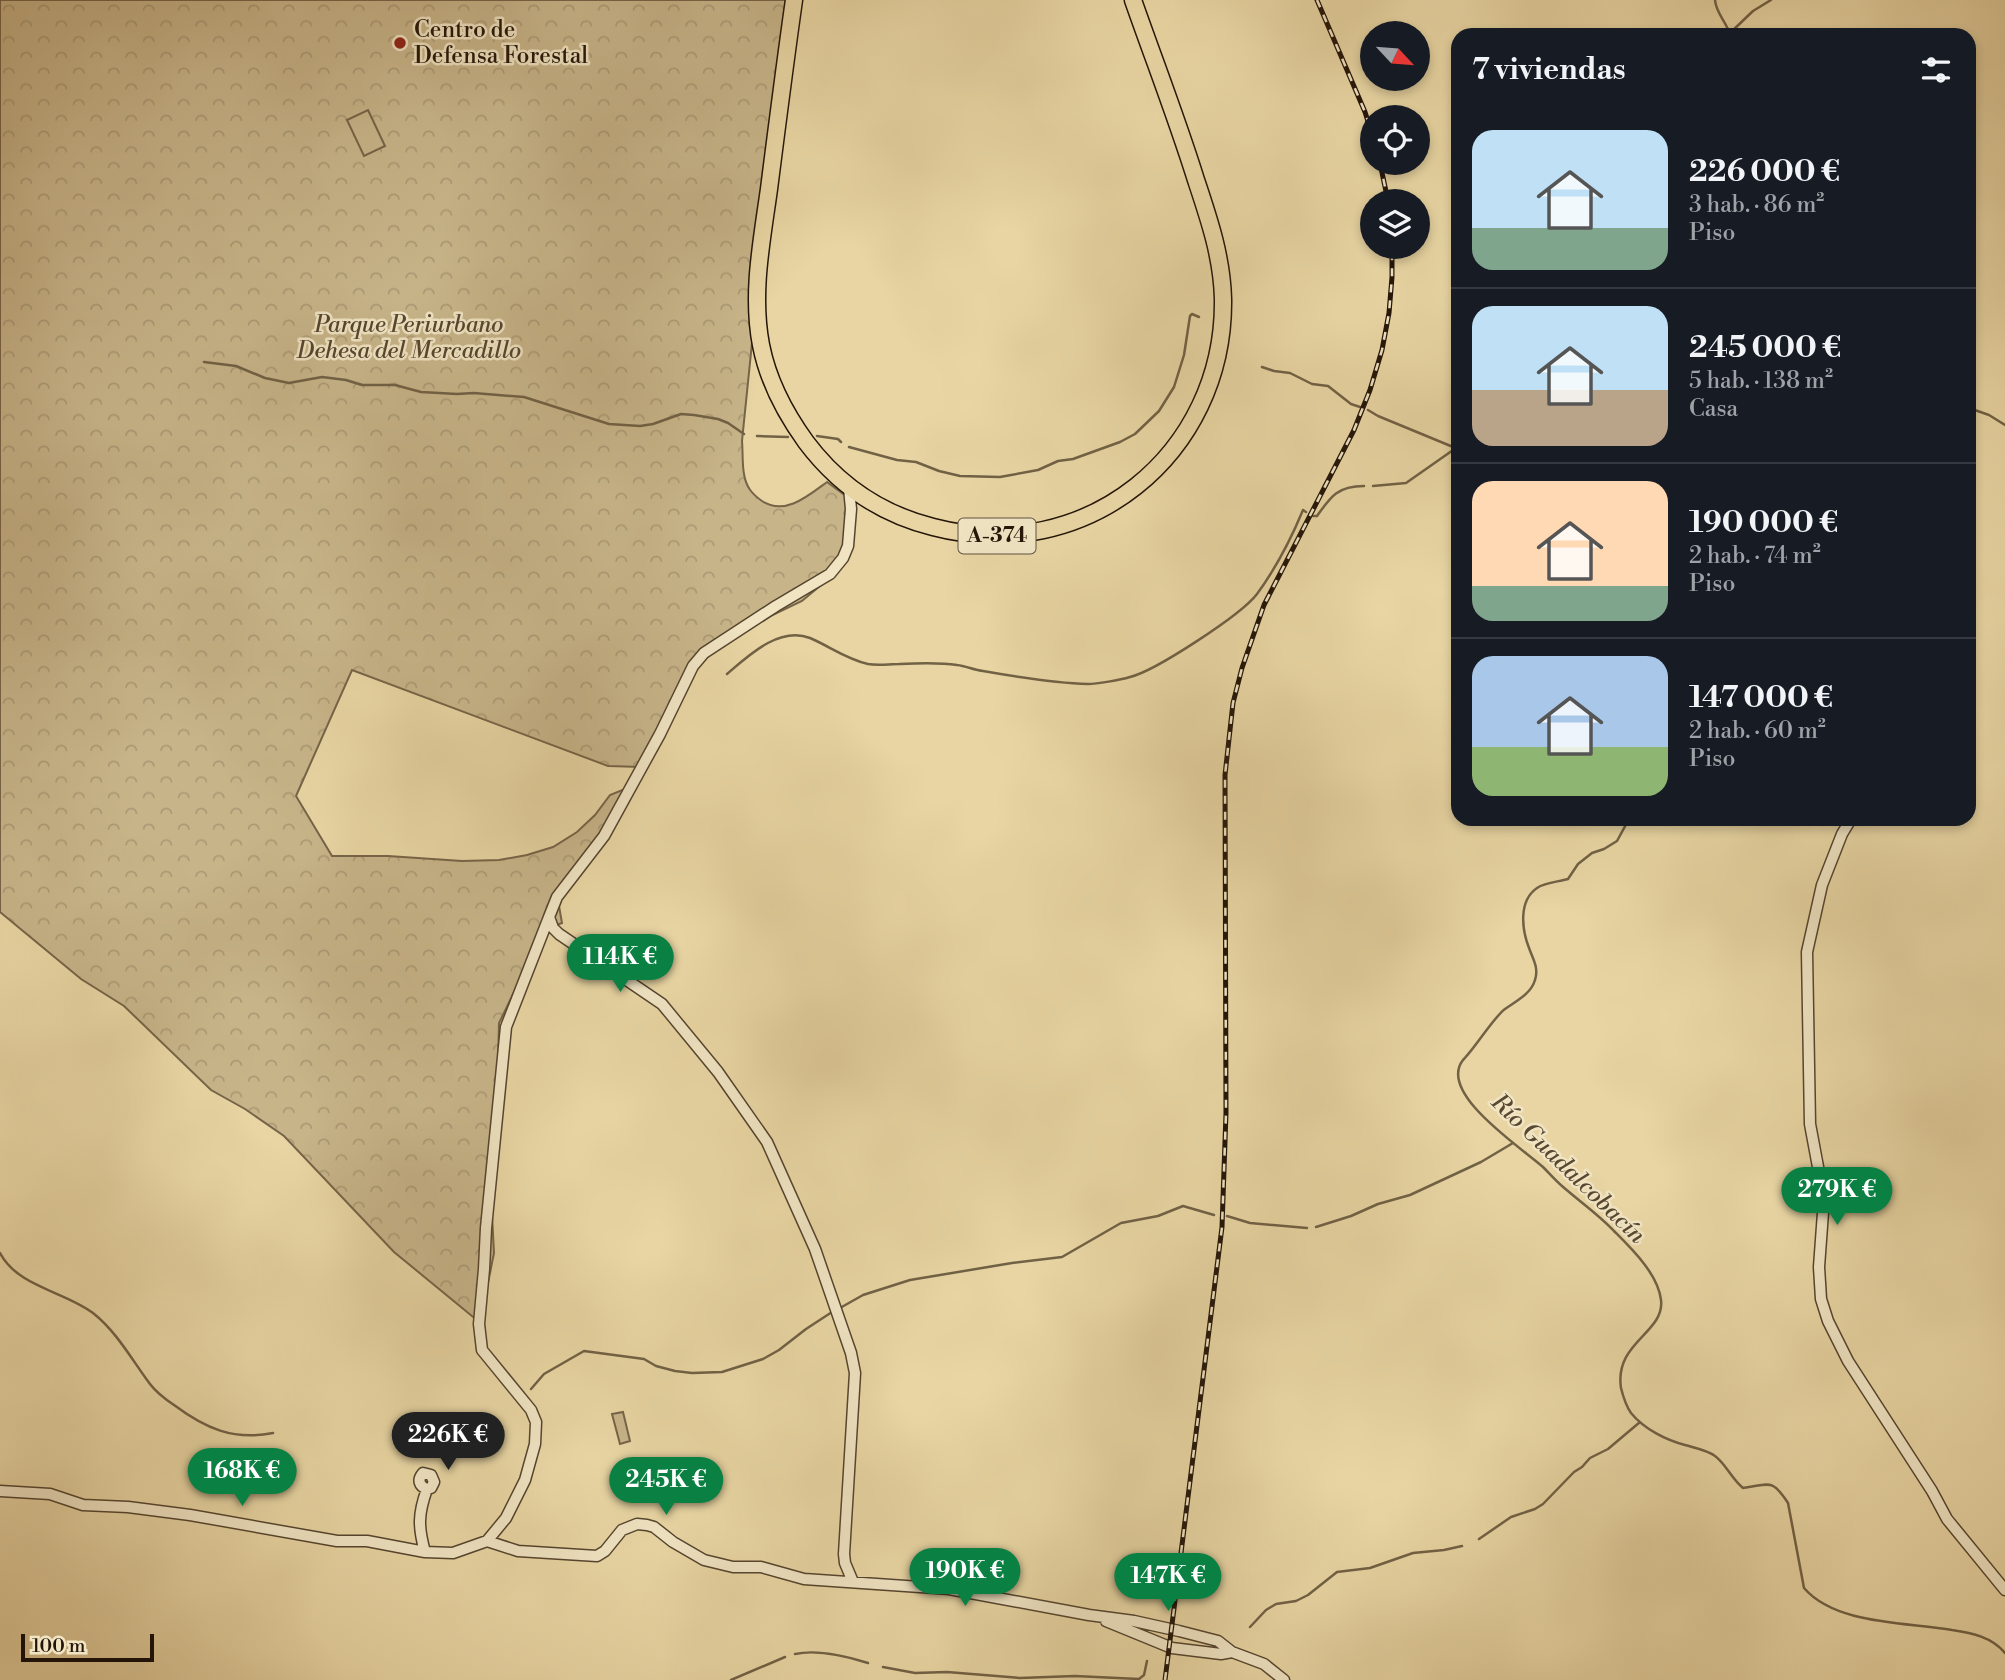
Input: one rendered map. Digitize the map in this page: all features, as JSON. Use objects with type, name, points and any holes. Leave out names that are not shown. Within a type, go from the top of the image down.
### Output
[{"type":"main road","name":"A-374","points":[[793,0],[756,285],[761,345],[773,386],[795,427],[820,462],[849,488],[911,522],[950,532],[996,536],[1025,534],[1076,520],[1098,511],[1145,480],[1164,461],[1195,419],[1215,364],[1222,312],[1221,273],[1215,238],[1133,0]]},
{"type":"street","points":[[0,1491],[50,1494],[83,1505],[128,1507],[337,1541],[367,1541],[425,1552],[453,1553],[487,1541],[506,1518],[525,1480],[535,1444],[536,1422],[531,1410],[482,1350],[479,1324],[506,1027],[557,897],[604,836],[660,734],[692,666],[704,653],[830,573],[843,558],[848,546],[851,509],[849,488]]},
{"type":"street","points":[[1846,826],[1822,885],[1807,952],[1810,1124],[1824,1199],[1819,1264],[1821,1299],[1828,1321],[1848,1361],[1926,1480],[1947,1519],[2005,1590]]},
{"type":"street","points":[[549,917],[553,928],[559,934],[662,1004],[718,1072],[766,1142],[815,1249],[851,1353],[855,1373],[844,1554],[853,1582]]},
{"type":"street","points":[[425,1552],[419,1521],[427,1489]]},
{"type":"street","points":[[487,1541],[518,1550],[597,1556],[605,1551],[622,1530],[637,1524],[647,1525],[704,1560],[733,1567],[761,1567],[804,1579],[948,1589],[1179,1631],[1218,1642],[1232,1652],[1264,1664],[1279,1678]]},
{"type":"street","points":[[1089,1615],[1172,1648],[1221,1654],[1232,1652]]},
{"type":"green space","name":"Parque Periurbano Dehesa del Mercadillo","points":[[0,0],[787,0],[742,441],[743,470],[750,490],[771,505],[796,502],[827,482],[854,502],[847,547],[821,585],[802,601],[737,632],[711,651],[696,667],[641,767],[608,766],[352,670],[296,796],[332,856],[499,860],[553,847],[577,832],[595,815],[610,795],[632,786],[594,846],[565,885],[559,906],[562,923],[545,929],[499,1023],[498,1065],[486,1180],[492,1215],[494,1253],[478,1321],[394,1252],[284,1136],[211,1090],[124,1006],[81,979],[0,912]]},
{"type":"green space","points":[[368,110],[385,146],[364,156],[347,120]]},
{"type":"green space","points":[[623,1412],[630,1441],[620,1444],[612,1414]]},
{"type":"waterway","name":"Río Guadalcobacín","points":[[1715,0],[1717,10],[1728,28]]},
{"type":"waterway","points":[[1735,28],[1753,11],[1771,0]]},
{"type":"waterway","points":[[849,447],[897,460],[916,462],[960,476],[1000,477],[1038,470],[1120,442],[1135,434],[1159,411],[1174,387],[1184,355],[1190,316],[1192,314],[1199,317]]},
{"type":"waterway","points":[[204,362],[236,366],[265,378],[289,383],[322,377],[362,385],[395,385],[421,392],[524,397],[609,424],[640,426],[681,414],[694,415],[718,419],[744,434]]},
{"type":"waterway","points":[[1262,367],[1290,373],[1312,384],[1328,386],[1351,404],[1360,407]]},
{"type":"waterway","points":[[1368,410],[1451,446]]},
{"type":"waterway","points":[[1976,410],[2005,425]]},
{"type":"waterway","points":[[757,436],[788,437]]},
{"type":"waterway","points":[[817,436],[838,439],[841,442]]},
{"type":"waterway","points":[[1373,486],[1406,483],[1451,452]]},
{"type":"waterway","points":[[1313,516],[1317,516],[1341,490],[1364,486]]},
{"type":"waterway","points":[[727,674],[765,645],[776,639],[798,635],[872,665],[950,664],[1048,681],[1088,684],[1130,677],[1177,654],[1248,603],[1277,564],[1303,510],[1306,512]]},
{"type":"waterway","name":"Río Guadalcobacín","points":[[1625,826],[1617,841],[1592,853],[1578,864],[1568,879],[1544,884],[1527,900],[1523,925],[1536,968],[1535,980],[1527,993],[1500,1013],[1463,1060],[1458,1073],[1462,1088],[1485,1119],[1608,1225],[1650,1271],[1659,1290],[1660,1311],[1625,1359],[1621,1372],[1624,1398],[1636,1419],[1663,1437],[1712,1454],[1743,1488],[1769,1485],[1777,1489],[1788,1503],[1804,1588],[1818,1600],[1834,1609],[1873,1620],[1974,1634],[1988,1639],[2005,1653]]},
{"type":"waterway","points":[[1316,1227],[1410,1195],[1481,1162],[1513,1143]]},
{"type":"waterway","points":[[840,1308],[863,1295],[910,1280],[1062,1257],[1121,1223],[1158,1216],[1183,1206],[1214,1215]]},
{"type":"waterway","points":[[1227,1216],[1250,1223],[1307,1228]]},
{"type":"waterway","points":[[0,1253],[18,1274],[93,1313],[117,1337],[155,1390],[186,1413],[208,1426],[232,1434],[273,1433]]},
{"type":"waterway","points":[[531,1389],[544,1374],[584,1351],[644,1359],[656,1366],[675,1371],[722,1372],[763,1359],[832,1312]]},
{"type":"waterway","points":[[1479,1539],[1511,1517],[1543,1504],[1590,1458],[1608,1449],[1640,1422]]},
{"type":"waterway","points":[[1250,1627],[1266,1610],[1276,1604],[1296,1601],[1308,1595],[1337,1572],[1370,1568],[1413,1553],[1462,1546]]},
{"type":"waterway","points":[[795,1654],[822,1653],[868,1663]]},
{"type":"waterway","points":[[731,1680],[785,1657]]},
{"type":"waterway","points":[[883,1667],[915,1673],[947,1672],[1020,1678],[1075,1676],[1139,1679],[1144,1675],[1147,1661]]},
{"type":"railway","points":[[1317,0],[1362,105]]},
{"type":"railway","points":[[1383,175],[1385,189]]},
{"type":"railway","points":[[1165,1680],[1222,1227],[1226,1113],[1225,775],[1233,703],[1264,605],[1354,430],[1370,390],[1389,313],[1392,259]]},
{"type":"place","name":"Centro de Defensa Forestal","points":[[400,43]]}]
